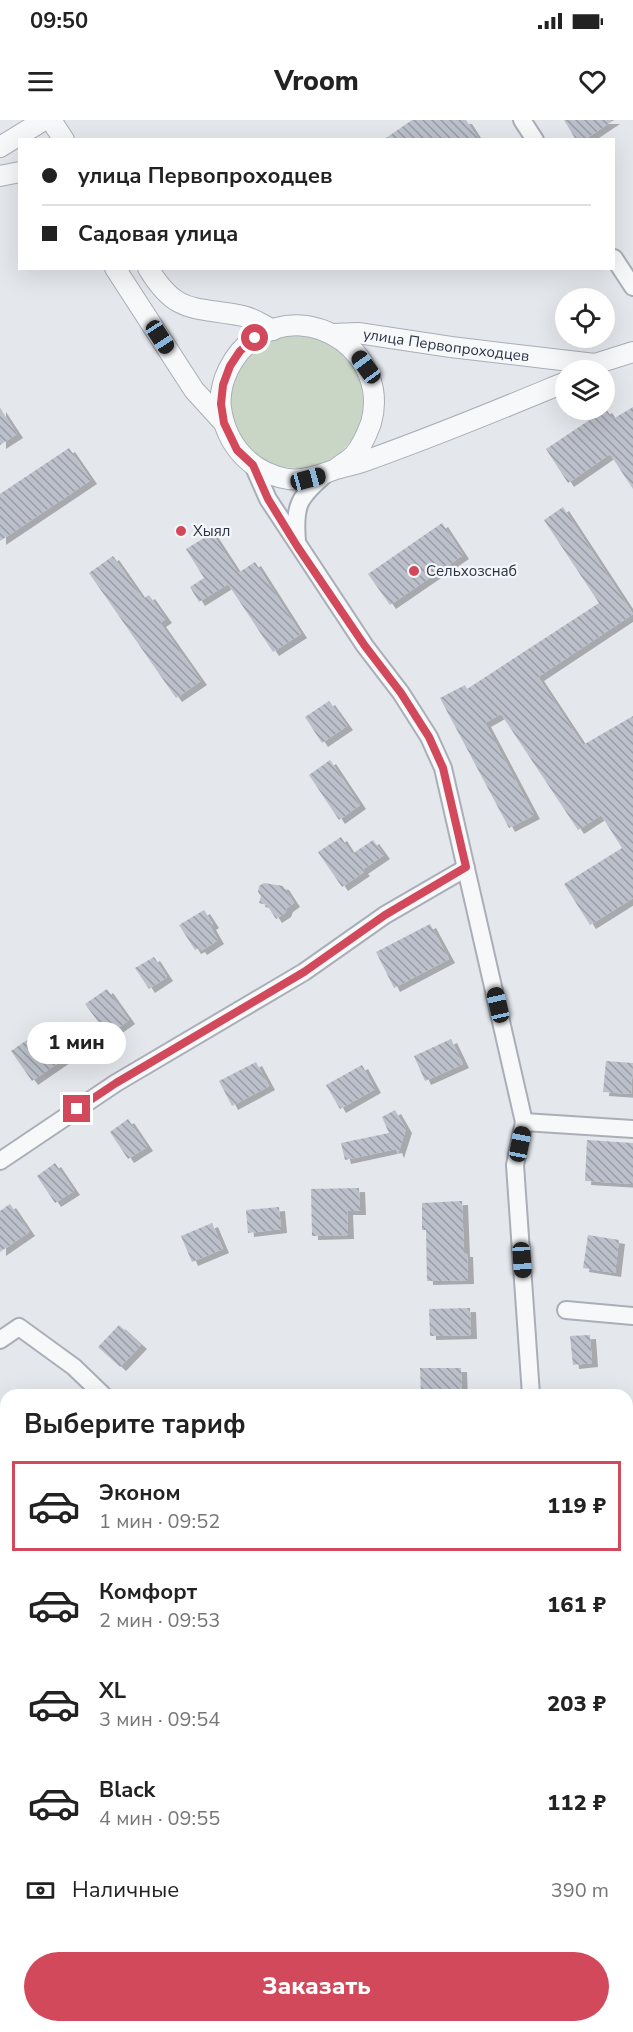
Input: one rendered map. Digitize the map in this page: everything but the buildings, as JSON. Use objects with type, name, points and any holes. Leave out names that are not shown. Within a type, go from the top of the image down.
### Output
[{"type":"street","points":[[0,147],[44,120]]},
{"type":"street","points":[[51,120],[63,138]]},
{"type":"street","points":[[522,120],[534,138]]},
{"type":"street","points":[[0,177],[18,172]]},
{"type":"street","points":[[615,260],[633,287]]},
{"type":"street","name":"улица Первопроходцев","points":[[116,270],[194,390],[224,423],[237,450],[253,465],[270,474],[289,479],[308,479],[360,463],[555,386]]},
{"type":"street","points":[[149,270],[159,286],[172,299],[192,308],[246,317],[273,330]]},
{"type":"street","name":"улица Первопроходцев","points":[[224,423],[221,404],[223,385],[230,366],[240,351],[255,338],[273,330],[293,326],[313,327],[333,334],[352,348],[366,367],[373,389],[374,412],[367,435],[354,454],[331,471]]},
{"type":"street","name":"улица Первопроходцев","points":[[333,334],[358,333],[555,362]]},
{"type":"street","name":"улица Первопроходцев","points":[[610,360],[633,352]]},
{"type":"street","points":[[253,465],[268,499],[297,546],[365,646],[401,693],[429,737],[443,768],[524,1122],[515,1166],[531,1389]]},
{"type":"street","points":[[297,546],[295,520],[299,501],[308,489],[331,471]]},
{"type":"street","points":[[0,1161],[116,1083],[304,972],[385,915],[466,867]]},
{"type":"street","points":[[524,1122],[633,1129]]},
{"type":"street","points":[[566,1310],[633,1316]]},
{"type":"street","points":[[0,1340],[19,1327],[74,1367],[97,1389]]},
{"type":"green space","points":[[297,336],[322,341],[344,355],[358,377],[363,402],[358,427],[344,449],[322,463],[297,468],[272,463],[250,449],[236,427],[231,402],[236,377],[250,355],[272,341]]},
{"type":"place","name":"Хыял","points":[[181,531]]},
{"type":"place","name":"Сельхозснаб","points":[[414,571]]},
{"type":"route","points":[[77,1109],[213,1024],[304,972],[385,915],[466,867],[443,768],[429,737],[401,693],[365,646],[297,546],[268,499],[253,465],[237,450],[229,437],[221,404],[223,385],[230,366],[240,351],[255,338]]}]
